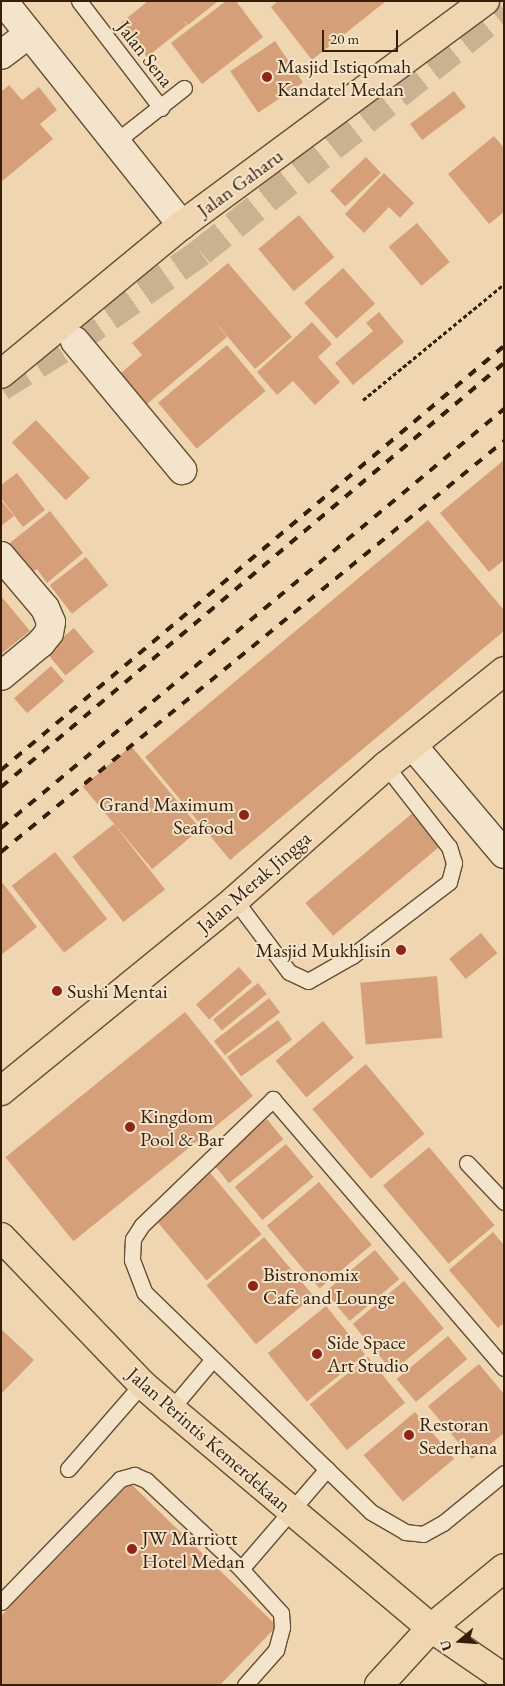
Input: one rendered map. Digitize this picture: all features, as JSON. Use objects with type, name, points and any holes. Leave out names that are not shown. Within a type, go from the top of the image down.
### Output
[{"type":"main road","name":"Jalan Gaharu","points":[[1,374],[182,225],[485,1]]},
{"type":"main road","name":"Jalan Merak Jingga","points":[[1,1090],[235,900],[386,766],[504,671]]},
{"type":"main road","name":"Jalan Perintis Kemerdekaan","points":[[1,1237],[142,1384],[288,1510],[431,1628],[504,1678]]},
{"type":"main road","points":[[379,1685],[431,1628],[504,1568]]},
{"type":"street","points":[[3,1],[114,143],[182,225]]},
{"type":"street","points":[[1,55],[29,34]]},
{"type":"street","points":[[75,341],[182,470]]},
{"type":"street","points":[[1,556],[45,608],[51,622],[49,633],[40,643],[1,676]]},
{"type":"street","points":[[413,746],[504,854]]},
{"type":"lane","name":"Jalan Sena","points":[[78,1],[161,108]]},
{"type":"lane","points":[[114,143],[161,108],[184,88]]},
{"type":"lane","points":[[235,900],[289,972],[308,981],[352,956],[450,882],[454,863],[449,847],[386,766]]},
{"type":"lane","points":[[504,1368],[273,1099],[142,1225],[133,1239],[132,1260],[144,1292],[371,1512],[404,1532],[423,1534],[442,1524],[504,1473]]},
{"type":"lane","points":[[467,1163],[504,1202]]},
{"type":"lane","points":[[171,1409],[213,1359]]},
{"type":"lane","points":[[68,1469],[142,1384]]},
{"type":"lane","points":[[241,1569],[288,1510],[327,1469]]},
{"type":"lane","points":[[1,1602],[120,1479],[134,1475],[146,1480],[241,1569],[281,1613],[282,1627],[276,1650],[245,1685]]},
{"type":"path","points":[[363,400],[504,284]]},
{"type":"building","points":[[148,1],[218,1],[188,25],[181,18],[187,25],[147,57],[121,23]]},
{"type":"building","points":[[226,1],[236,1],[263,37],[202,84],[171,43]]},
{"type":"building","points":[[278,1],[386,1],[312,60],[271,7]]},
{"type":"building","name":"Masjid Istiqomah Kandatel Medan","points":[[275,41],[303,82],[258,113],[230,71]]},
{"type":"building","points":[[9,85],[22,100],[39,87],[57,110],[40,124],[53,139],[1,182],[1,92]]},
{"type":"building","points":[[454,91],[466,107],[422,140],[410,124]]},
{"type":"building","points":[[494,136],[504,148],[504,212],[489,224],[448,174]]},
{"type":"building","points":[[366,157],[381,173],[345,207],[330,190]]},
{"type":"building","points":[[384,173],[414,203],[400,218],[389,207],[364,233],[345,214]]},
{"type":"building","points":[[299,215],[334,257],[294,291],[258,249]]},
{"type":"building","points":[[417,223],[450,262],[421,286],[389,247]]},
{"type":"building","points":[[228,263],[292,337],[255,369],[211,317],[227,337],[141,409],[115,378],[142,355],[132,343]]},
{"type":"building","points":[[343,268],[375,304],[336,338],[304,303]]},
{"type":"building","points":[[379,312],[404,342],[353,385],[335,363],[373,331],[366,323]]},
{"type":"building","points":[[312,322],[332,344],[318,357],[340,382],[315,405],[293,381],[277,395],[257,372]]},
{"type":"building","points":[[227,345],[266,391],[197,449],[158,403]]},
{"type":"building","points":[[36,420],[90,478],[66,500],[12,443]]},
{"type":"building","points":[[504,460],[504,560],[489,572],[440,513]]},
{"type":"building","points":[[17,473],[45,510],[23,527],[1,498],[1,485]]},
{"type":"building","points":[[1,500],[14,516],[1,526]]},
{"type":"building","points":[[50,511],[83,553],[47,583],[37,569],[29,575],[6,546]]},
{"type":"building","points":[[428,520],[504,610],[504,631],[230,860],[145,757]]},
{"type":"building","points":[[86,557],[108,585],[72,614],[50,585]]},
{"type":"building","points":[[1,596],[30,631],[1,654]]},
{"type":"building","points":[[74,628],[94,652],[66,676],[46,652]]},
{"type":"building","points":[[51,666],[64,681],[27,713],[14,698]]},
{"type":"building","points":[[131,746],[200,829],[152,869],[83,786]]},
{"type":"building","points":[[415,811],[443,844],[333,936],[305,903]]},
{"type":"building","points":[[114,824],[165,889],[123,922],[72,857]]},
{"type":"building","points":[[55,852],[107,919],[64,953],[12,886]]},
{"type":"building","points":[[1,881],[37,927],[1,955]]},
{"type":"building","points":[[481,933],[497,953],[465,979],[449,959]]},
{"type":"building","points":[[239,967],[252,982],[209,1019],[196,1004]]},
{"type":"building","points":[[437,976],[442,1038],[366,1044],[360,983]]},
{"type":"building","points":[[258,983],[267,994],[222,1030],[213,1020]]},
{"type":"building","points":[[269,998],[280,1012],[225,1055],[214,1041]]},
{"type":"building","name":"Kingdom Pool & Bar","points":[[185,1012],[253,1096],[73,1241],[5,1157]]},
{"type":"building","points":[[278,1020],[292,1039],[241,1076],[227,1057]]},
{"type":"building","points":[[323,1021],[354,1058],[306,1098],[276,1061]]},
{"type":"building","points":[[366,1064],[424,1134],[371,1179],[312,1109]]},
{"type":"building","points":[[267,1119],[283,1139],[229,1183],[213,1163]]},
{"type":"building","points":[[286,1144],[314,1177],[262,1220],[235,1187]]},
{"type":"building","points":[[429,1147],[495,1225],[449,1264],[383,1186]]},
{"type":"building","points":[[207,1169],[262,1234],[206,1280],[152,1215]]},
{"type":"building","points":[[319,1182],[372,1245],[320,1289],[267,1226]]},
{"type":"building","points":[[493,1232],[504,1245],[504,1323],[498,1328],[449,1270]]},
{"type":"building","points":[[264,1237],[313,1296],[256,1344],[207,1285]]},
{"type":"building","points":[[375,1250],[399,1279],[350,1321],[325,1292]]},
{"type":"building","points":[[404,1281],[444,1328],[393,1372],[353,1324]]},
{"type":"building","name":"Side Space Art Studio","points":[[326,1306],[365,1354],[307,1401],[268,1353]]},
{"type":"building","points":[[1,1329],[34,1360],[1,1394]]},
{"type":"building","points":[[448,1336],[467,1359],[416,1402],[397,1379]]},
{"type":"building","points":[[368,1357],[405,1403],[347,1450],[310,1404]]},
{"type":"building","points":[[479,1364],[504,1394],[504,1433],[472,1459],[428,1406]]},
{"type":"building","points":[[415,1412],[454,1459],[403,1502],[364,1455]]},
{"type":"building","name":"JW Marriott Hotel Medan","points":[[130,1483],[277,1626],[220,1685],[1,1685],[1,1616]]},
{"type":"tunnel","points":[[1,387],[75,341],[201,252],[504,10]]},
{"type":"railway","points":[[1,770],[504,346]]},
{"type":"railway","points":[[1,787],[504,363]]},
{"type":"railway","points":[[1,828],[504,409]]},
{"type":"railway","points":[[1,852],[504,441]]},
{"type":"place","name":"Masjid Istiqomah Kandatel Medan","points":[[267,77]]},
{"type":"place","name":"Grand Maximum Seafood","points":[[244,815]]},
{"type":"place","name":"Masjid Mukhlisin","points":[[401,950]]},
{"type":"place","name":"Sushi Mentai","points":[[57,991]]},
{"type":"place","name":"Kingdom Pool & Bar","points":[[130,1127]]},
{"type":"place","name":"Bistronomix Cafe and Lounge","points":[[253,1286]]},
{"type":"place","name":"Side Space Art Studio","points":[[317,1354]]},
{"type":"place","name":"Restoran Sederhana","points":[[409,1435]]},
{"type":"place","name":"JW Marriott Hotel Medan","points":[[132,1549]]}]
